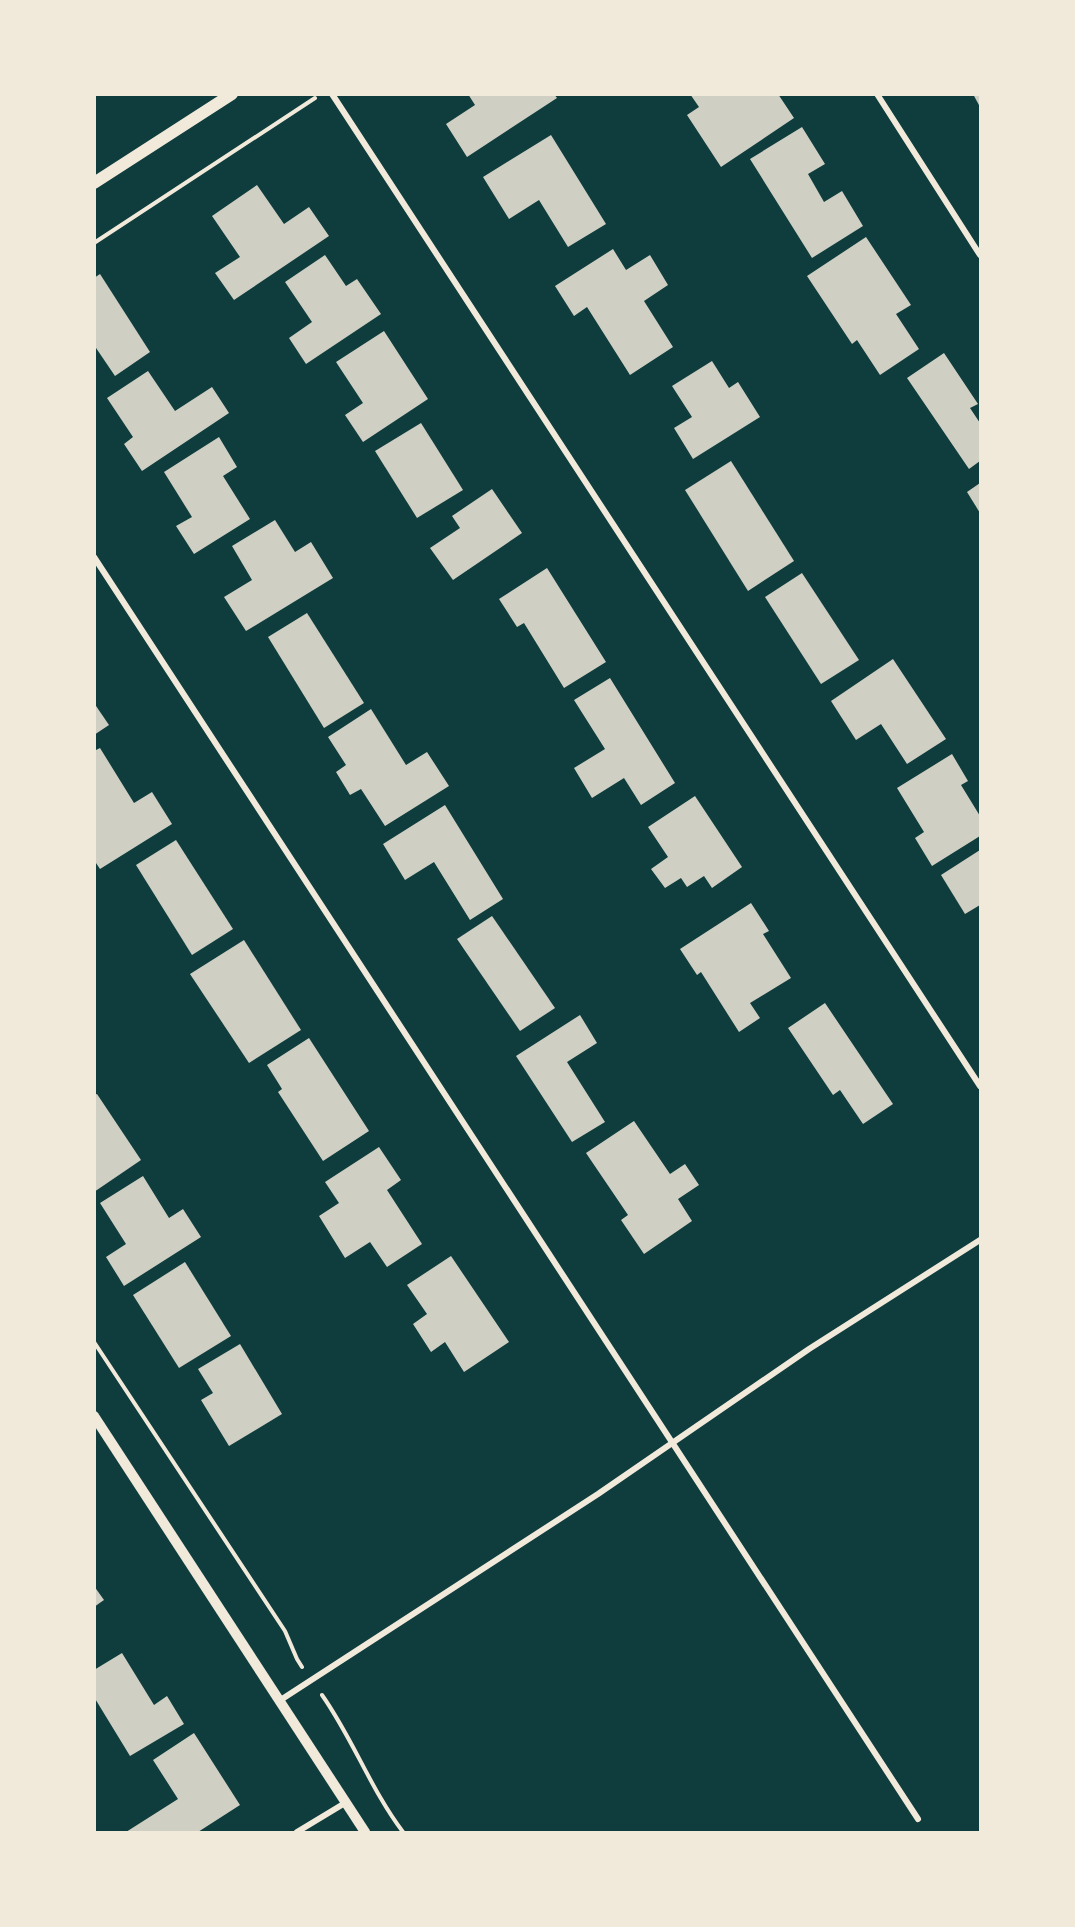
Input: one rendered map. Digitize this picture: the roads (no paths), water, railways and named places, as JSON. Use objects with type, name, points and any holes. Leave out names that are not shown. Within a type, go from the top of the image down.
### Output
[{"type":"main road","points":[[94,183],[232,94]]},
{"type":"street","points":[[332,94],[981,1086]]},
{"type":"street","points":[[877,94],[981,255]]},
{"type":"street","points":[[94,557],[918,1819]]},
{"type":"street","points":[[279,1701],[598,1494],[809,1349],[981,1240]]},
{"type":"street","points":[[94,1416],[365,1833]]},
{"type":"street","points":[[297,1833],[345,1803]]}]
